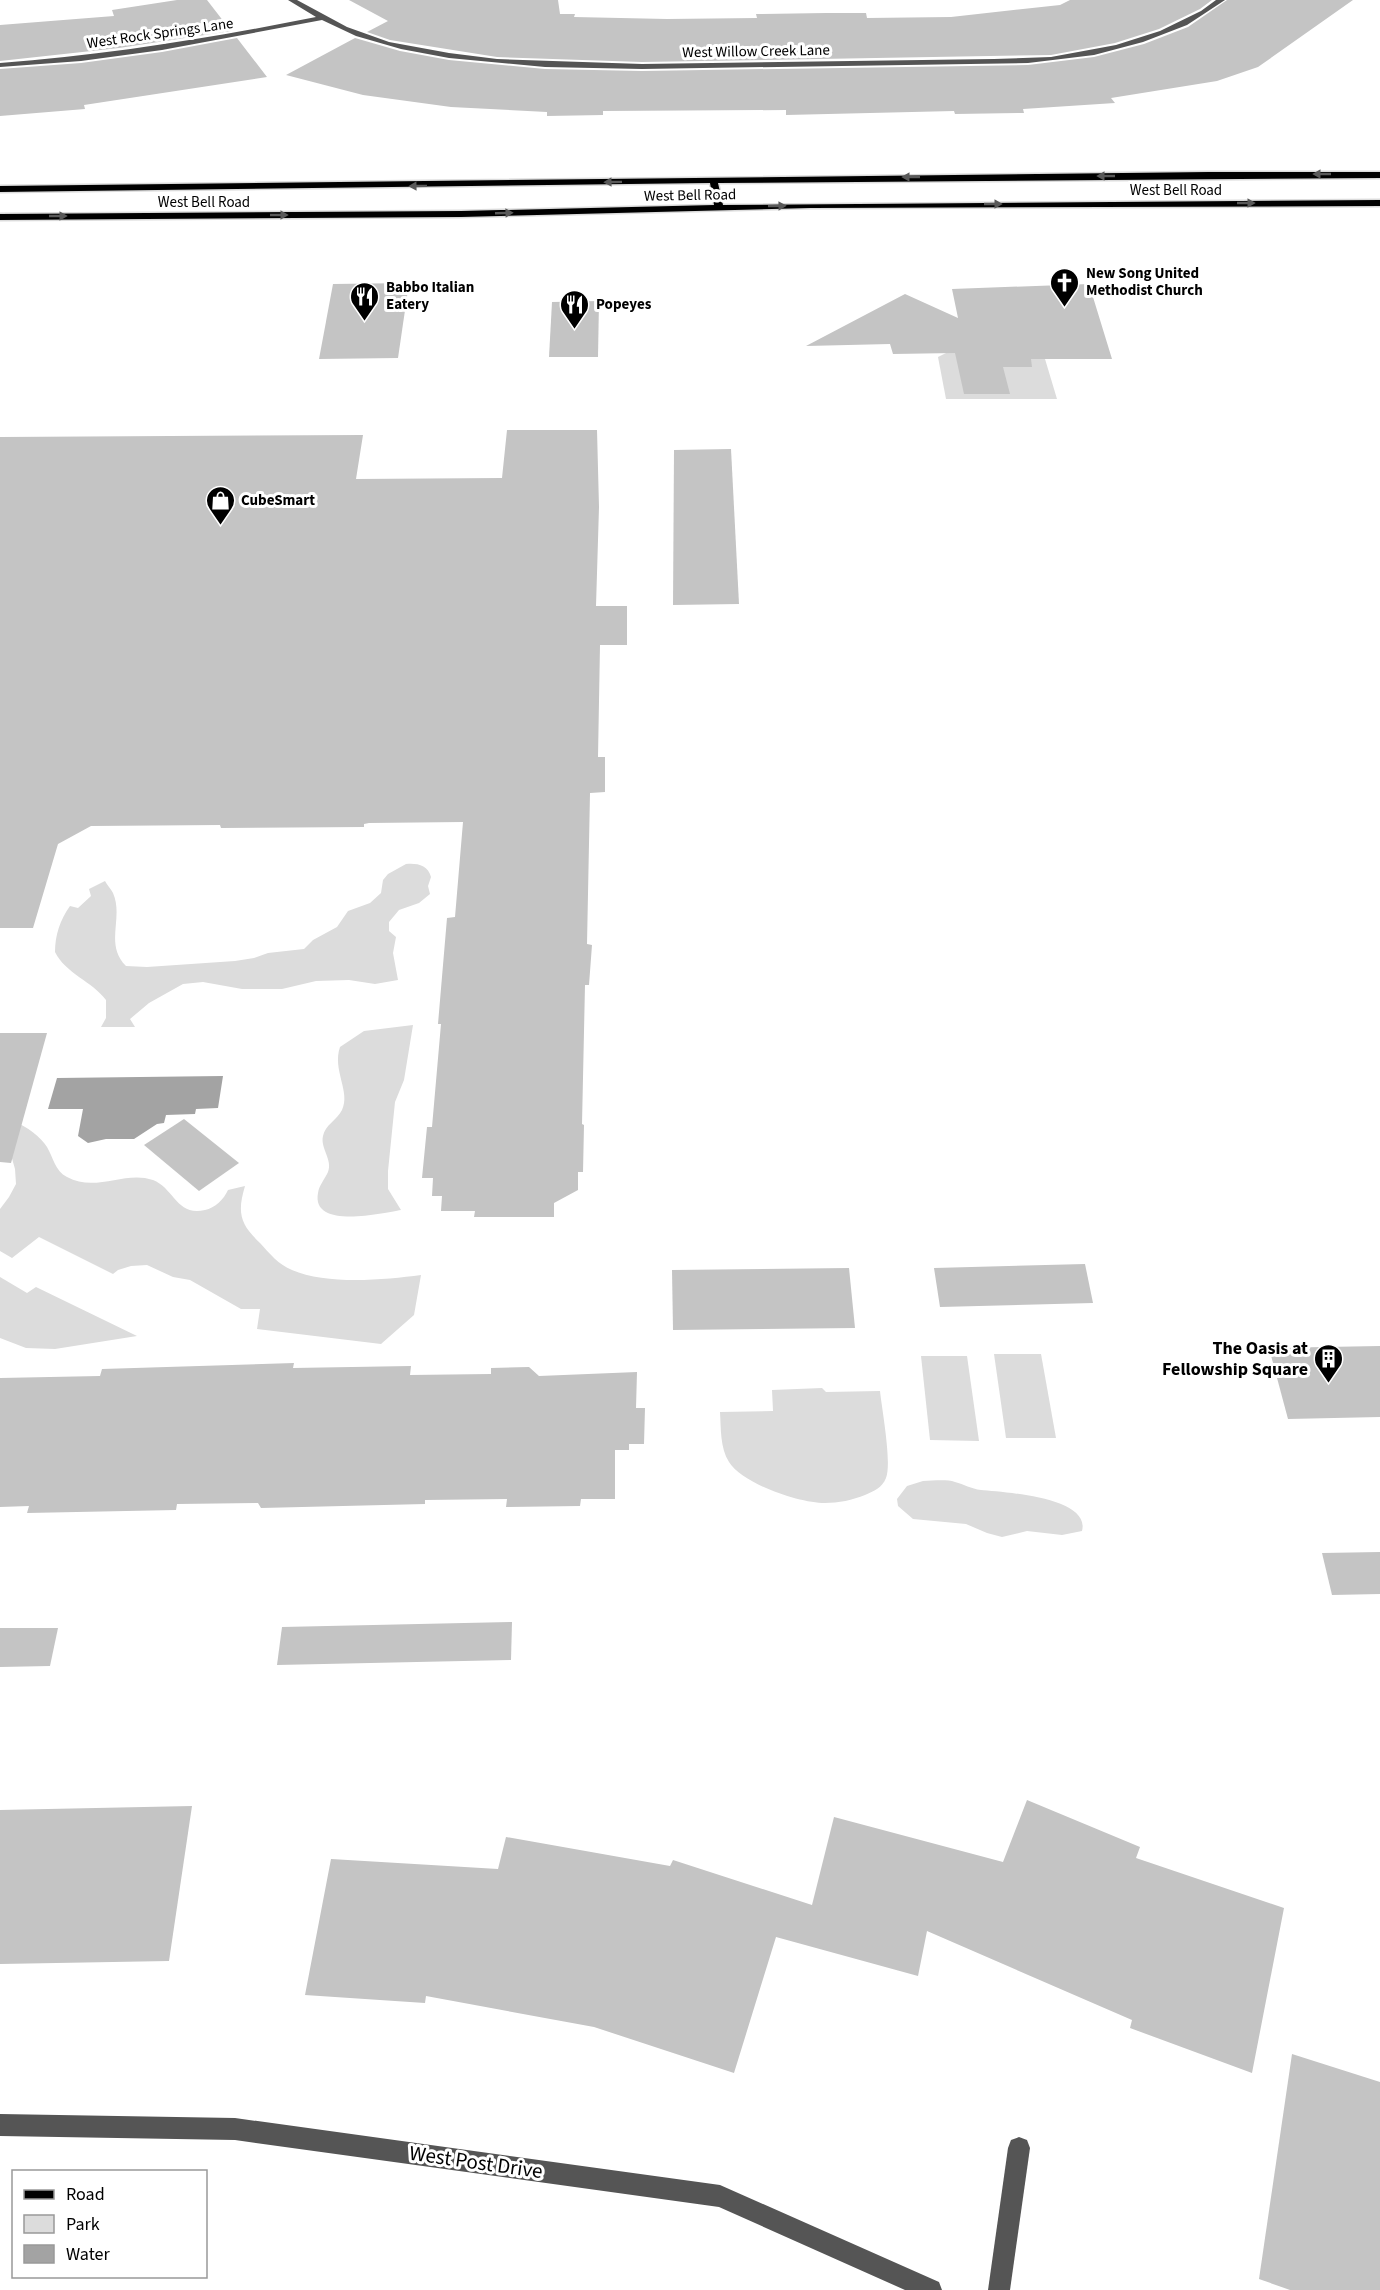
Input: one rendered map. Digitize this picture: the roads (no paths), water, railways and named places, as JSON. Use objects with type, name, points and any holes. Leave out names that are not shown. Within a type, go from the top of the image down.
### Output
[{"type":"main road","name":"West Bell Road","points":[[0,189],[495,185],[713,179],[1380,175]]},
{"type":"main road","points":[[713,179],[719,207]]},
{"type":"main road","name":"West Bell Road","points":[[0,217],[461,214],[719,207],[980,204],[1380,203]]},
{"type":"street","name":"West Willow Creek Lane","points":[[292,0],[322,18],[368,38],[400,47],[498,62],[599,66],[942,63],[1052,59],[1137,41],[1177,26],[1221,0]]},
{"type":"street","name":"West Rock Springs Lane","points":[[0,65],[149,50],[219,39],[322,18]]},
{"type":"street","name":"West Post Drive","points":[[0,2125],[236,2129],[720,2196],[931,2290]]},
{"type":"street","points":[[999,2290],[1019,2148]]},
{"type":"water","points":[[223,1076],[218,1108],[196,1109],[195,1114],[166,1115],[164,1123],[157,1124],[134,1139],[106,1139],[88,1143],[78,1136],[83,1109],[48,1109],[57,1078]]},
{"type":"place","name":"New Song United Methodist Church","points":[[1065,308]]},
{"type":"place","name":"Babbo Italian Eatery","points":[[365,322]]},
{"type":"place","name":"Popeyes","points":[[575,330]]},
{"type":"place","name":"CubeSmart","points":[[220,526]]},
{"type":"place","name":"The Oasis at Fellowship Square","points":[[1329,1384]]}]
